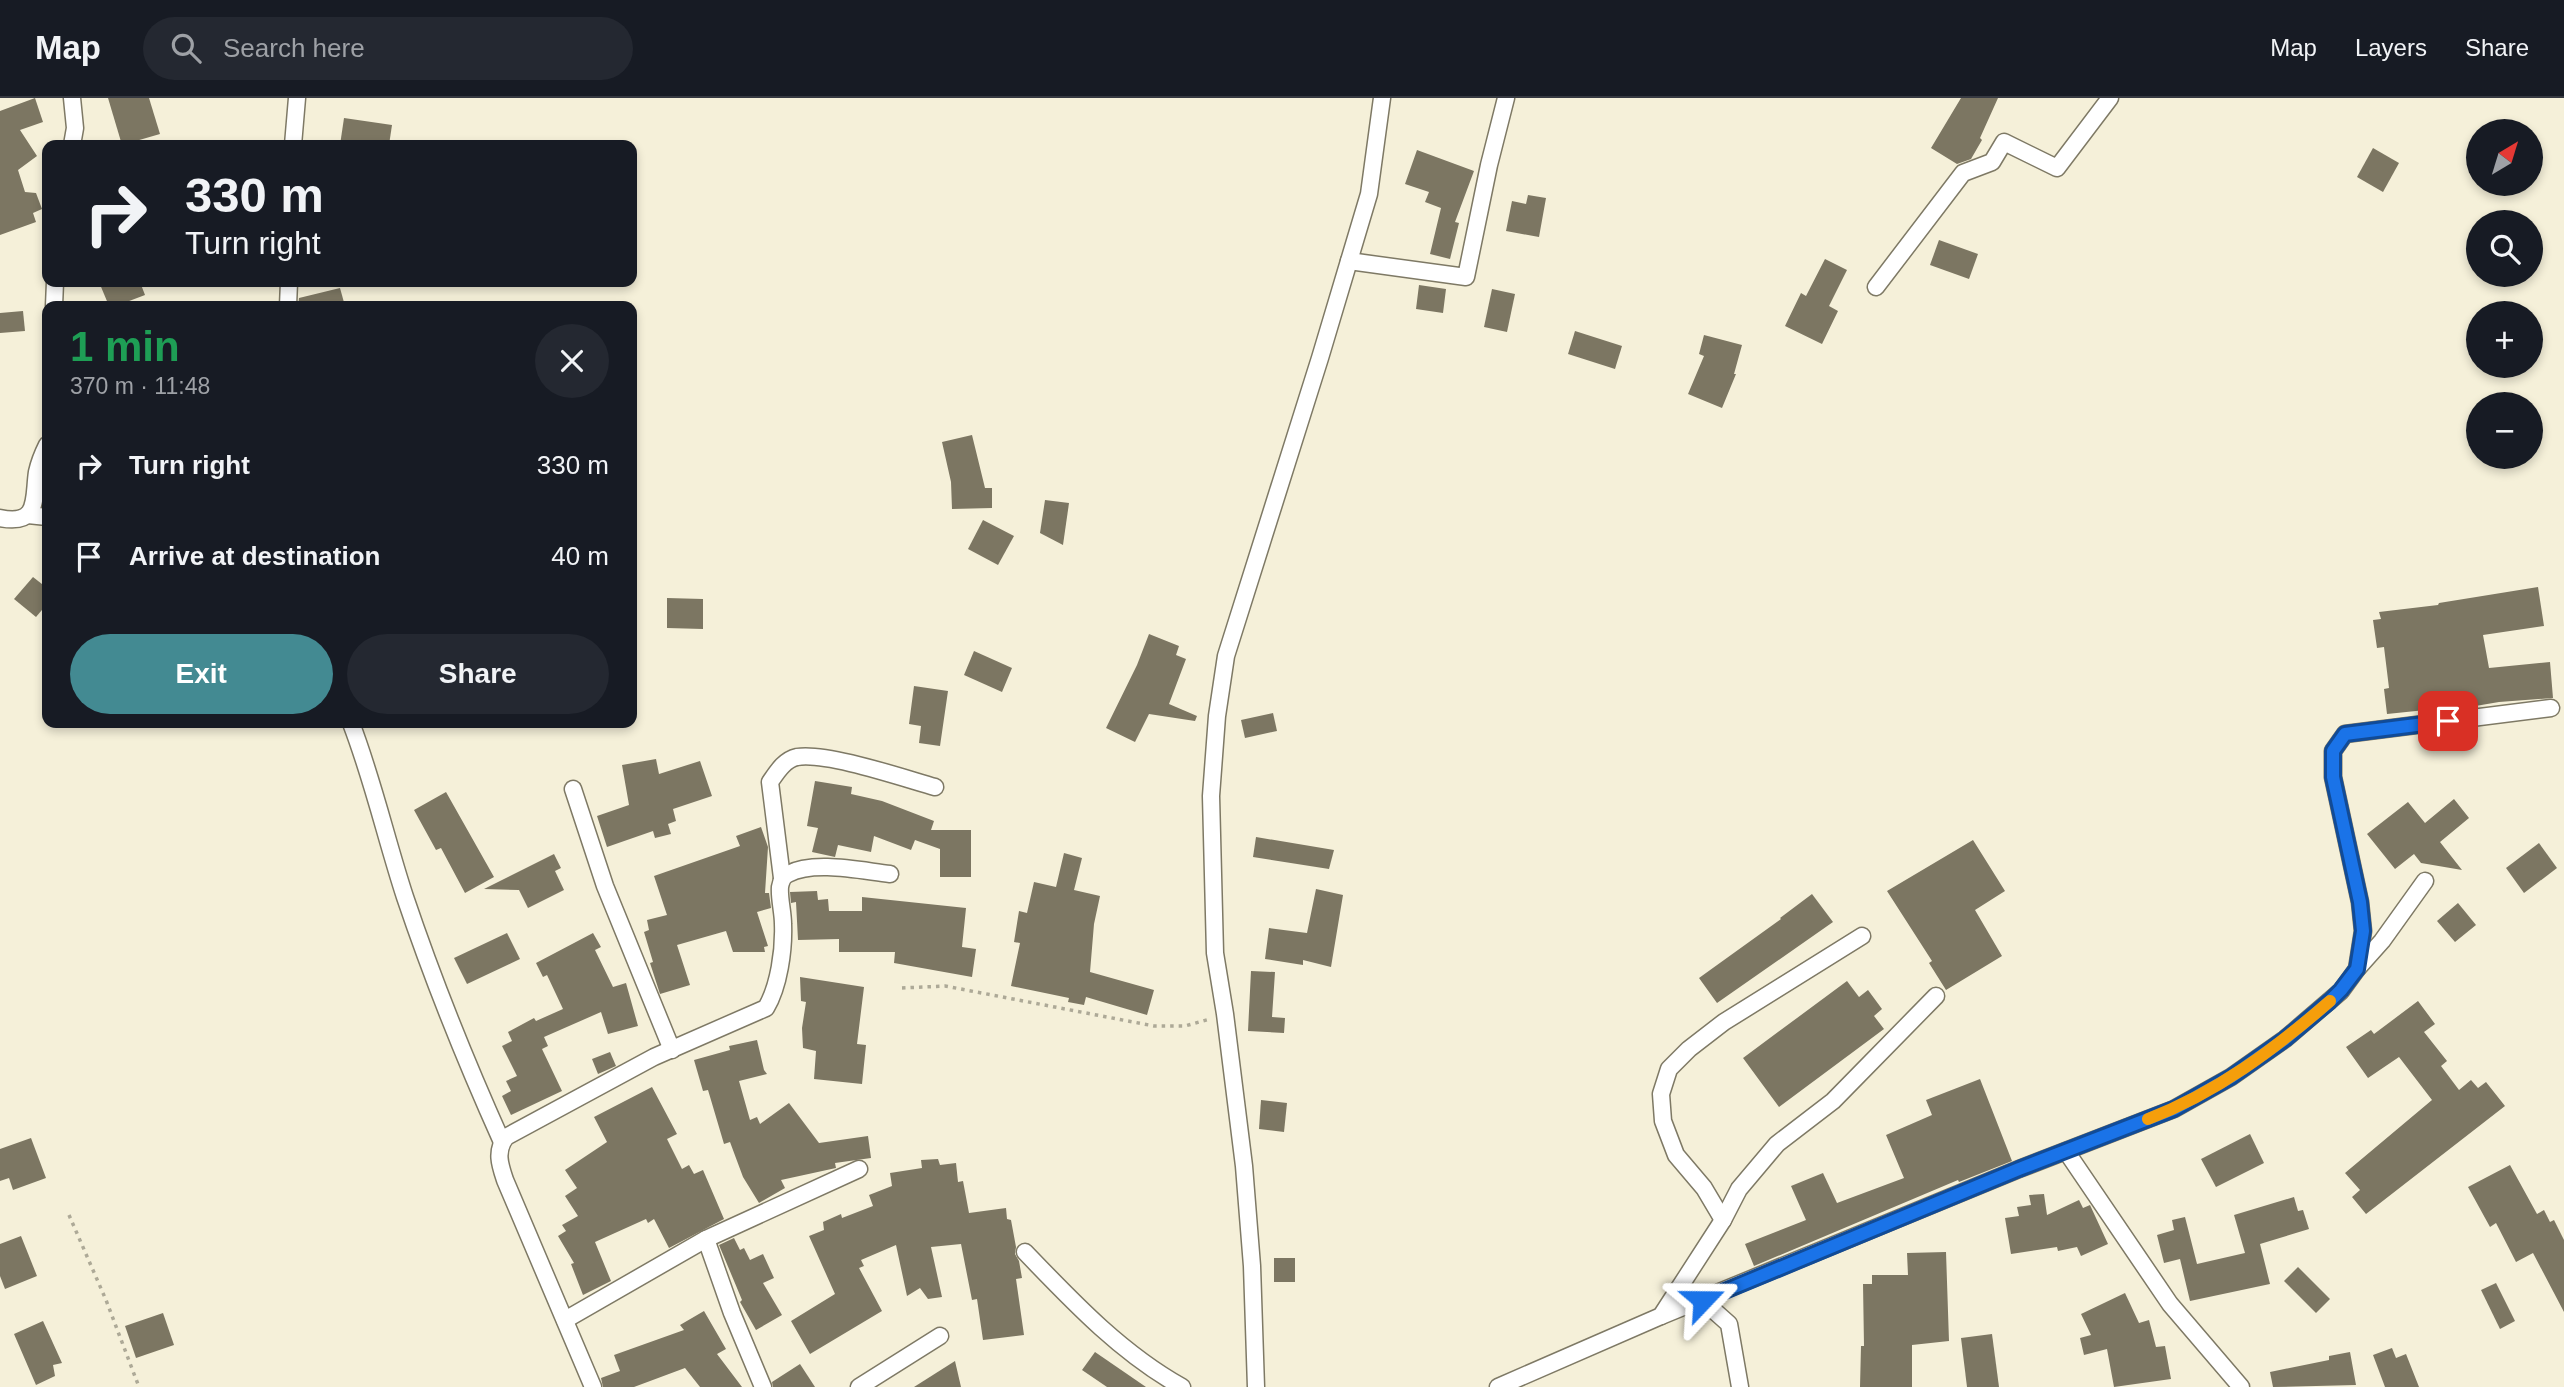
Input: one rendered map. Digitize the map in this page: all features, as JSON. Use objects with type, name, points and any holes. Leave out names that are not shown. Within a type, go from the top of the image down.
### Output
[{"type":"street","points":[[72,98],[75,128],[73,140]]},
{"type":"street","points":[[293,140],[297,98]]},
{"type":"street","points":[[1256,1387],[1253,1279],[1245,1178],[1225,1014],[1214,953],[1211,796],[1217,716],[1226,656],[1368,194],[1382,98]]},
{"type":"street","points":[[1349,261],[1466,277],[1506,98]]},
{"type":"street","points":[[1876,287],[1963,173],[1992,162],[2004,142],[2057,168],[2110,98]]},
{"type":"street","points":[[0,518],[18,519],[28,514],[34,505],[37,471],[42,458]]},
{"type":"street","points":[[28,514],[42,516]]},
{"type":"street","points":[[2357,969],[2362,921],[2333,777],[2333,751],[2345,734],[2551,708]]},
{"type":"street","points":[[353,728],[368,768],[405,896],[479,1091],[502,1142]]},
{"type":"street","points":[[593,1387],[505,1180],[499,1160],[502,1142],[506,1136],[672,1050],[766,1008],[778,970],[783,932],[780,890],[782,878],[770,782],[780,767],[796,757],[825,757],[935,787]]},
{"type":"street","points":[[573,789],[605,886],[672,1050]]},
{"type":"street","points":[[782,878],[789,873],[823,867],[890,874]]},
{"type":"street","points":[[1498,1387],[1661,1316],[2174,1109],[2231,1077],[2285,1039],[2318,1011],[2341,990],[2382,941],[2425,881]]},
{"type":"street","points":[[1723,1220],[1704,1188],[1676,1155],[1663,1121],[1661,1094],[1670,1069],[1689,1049],[1724,1022],[1862,936]]},
{"type":"street","points":[[1661,1316],[1723,1220],[1739,1189],[1777,1144],[1833,1101],[1936,996]]},
{"type":"street","points":[[2066,1151],[2170,1304],[2241,1387]]},
{"type":"street","points":[[565,1320],[706,1239],[859,1169]]},
{"type":"street","points":[[706,1239],[732,1313],[763,1387]]},
{"type":"street","points":[[1025,1252],[1092,1322],[1182,1387]]},
{"type":"street","points":[[1703,1300],[1729,1324],[1740,1387]]},
{"type":"street","points":[[859,1387],[940,1336]]},
{"type":"path","points":[[902,988],[945,986],[1154,1026],[1185,1026],[1225,1014]]},
{"type":"path","points":[[69,1215],[106,1300],[139,1387]]},
{"type":"building","points":[[35,98],[43,122],[20,130],[37,156],[18,170],[25,192],[36,193],[42,209],[33,213],[36,222],[0,235],[0,111]]},
{"type":"building","points":[[108,98],[149,98],[160,134],[139,140],[121,140]]},
{"type":"building","points":[[1961,98],[1998,98],[1980,138],[1982,140],[1971,159],[1957,164],[1931,148]]},
{"type":"building","points":[[344,118],[392,125],[390,140],[341,140]]},
{"type":"building","points":[[2373,148],[2399,163],[2383,192],[2357,177]]},
{"type":"building","points":[[1417,150],[1474,171],[1455,222],[1459,223],[1450,259],[1430,254],[1441,208],[1425,202],[1429,192],[1405,184]]},
{"type":"building","points":[[1528,195],[1546,198],[1539,237],[1506,231],[1512,201],[1526,204]]},
{"type":"building","points":[[1939,240],[1978,254],[1969,279],[1930,265]]},
{"type":"building","points":[[1825,259],[1847,270],[1829,306],[1838,311],[1822,344],[1785,326],[1801,293],[1806,296]]},
{"type":"building","points":[[1419,285],[1446,289],[1443,313],[1416,309]]},
{"type":"building","points":[[101,287],[142,287],[145,295],[129,301],[107,301]]},
{"type":"building","points":[[340,288],[344,301],[299,301],[299,298]]},
{"type":"building","points":[[1492,289],[1515,294],[1507,332],[1484,327]]},
{"type":"building","points":[[23,311],[25,331],[0,333],[0,313]]},
{"type":"building","points":[[1575,331],[1622,346],[1615,369],[1568,354]]},
{"type":"building","points":[[1704,335],[1742,345],[1736,374],[1722,408],[1688,394],[1704,356],[1699,354]]},
{"type":"building","points":[[972,435],[985,488],[992,488],[992,508],[952,509],[951,482],[942,442]]},
{"type":"building","points":[[1045,500],[1069,503],[1063,545],[1040,533]]},
{"type":"building","points":[[983,520],[1014,536],[998,565],[968,549]]},
{"type":"building","points":[[33,577],[42,584],[42,610],[36,617],[14,599]]},
{"type":"building","points":[[2538,587],[2544,626],[2483,635],[2489,668],[2550,662],[2553,698],[2499,702],[2446,711],[2445,708],[2387,714],[2384,689],[2389,688],[2384,647],[2377,648],[2373,620],[2381,619],[2379,612],[2438,605]]},
{"type":"building","points":[[667,598],[703,599],[703,629],[667,628]]},
{"type":"building","points":[[1149,634],[1179,646],[1176,655],[1186,659],[1169,704],[1197,716],[1195,721],[1149,714],[1135,742],[1106,728]]},
{"type":"building","points":[[974,651],[1012,668],[1002,692],[964,675]]},
{"type":"building","points":[[914,686],[948,691],[940,746],[919,743],[921,726],[909,724]]},
{"type":"building","points":[[1273,713],[1277,731],[1245,738],[1241,720]]},
{"type":"building","points":[[656,759],[659,774],[700,761],[712,796],[673,809],[676,821],[668,824],[671,834],[655,838],[653,831],[607,847],[597,816],[629,805],[622,765]]},
{"type":"building","points":[[815,781],[852,787],[851,794],[882,801],[934,821],[931,830],[971,830],[971,877],[940,877],[940,849],[915,840],[911,850],[874,836],[871,852],[838,845],[835,857],[812,852],[818,828],[807,826]]},
{"type":"building","points":[[446,792],[494,877],[465,893],[441,848],[436,850],[414,810]]},
{"type":"building","points":[[2454,799],[2469,818],[2440,842],[2462,870],[2421,863],[2414,854],[2395,869],[2367,834],[2408,802],[2425,823]]},
{"type":"building","points":[[761,827],[768,847],[765,893],[769,893],[771,908],[757,912],[768,946],[764,947],[765,952],[733,952],[726,931],[677,945],[690,985],[660,994],[644,932],[649,930],[647,920],[667,915],[654,876],[740,846],[736,836]]},
{"type":"building","points":[[1256,837],[1334,850],[1329,869],[1253,857]]},
{"type":"building","points":[[1973,840],[2005,891],[1975,910],[2002,956],[1946,990],[1929,963],[1932,961],[1887,891]]},
{"type":"building","points":[[2539,843],[2557,868],[2524,893],[2506,868]]},
{"type":"building","points":[[1064,853],[1082,858],[1074,890],[1100,896],[1094,924],[1090,972],[1154,990],[1147,1015],[1086,997],[1084,1005],[1068,1002],[1069,998],[1011,986],[1020,943],[1014,942],[1019,911],[1027,913],[1034,882],[1056,887]]},
{"type":"building","points":[[554,854],[561,868],[555,871],[564,890],[528,908],[519,890],[484,889]]},
{"type":"building","points":[[1316,889],[1343,895],[1331,967],[1303,960],[1303,965],[1265,959],[1269,928],[1307,933]]},
{"type":"building","points":[[817,891],[818,900],[828,899],[829,911],[862,911],[862,897],[966,908],[962,947],[976,949],[972,977],[894,963],[895,952],[839,952],[839,939],[798,940],[796,902],[791,903],[790,892]]},
{"type":"building","points":[[1812,894],[1833,922],[1717,1003],[1699,978]]},
{"type":"building","points":[[2458,903],[2476,925],[2455,942],[2437,921]]},
{"type":"building","points":[[507,933],[520,959],[467,984],[454,958]]},
{"type":"building","points":[[593,933],[601,947],[595,950],[613,987],[626,983],[638,1026],[608,1034],[601,1012],[544,1037],[548,1046],[542,1049],[562,1091],[511,1115],[502,1096],[511,1091],[506,1081],[517,1076],[502,1046],[512,1041],[508,1032],[534,1018],[536,1021],[563,1009],[547,975],[543,977],[536,963]]},
{"type":"building","points":[[1251,971],[1275,972],[1272,1017],[1285,1018],[1284,1033],[1248,1031]]},
{"type":"building","points":[[800,977],[864,987],[857,1044],[866,1045],[862,1084],[814,1079],[816,1051],[803,1048],[802,1028],[806,1002],[801,1001]]},
{"type":"building","points":[[1847,981],[1859,997],[1868,990],[1882,1009],[1874,1016],[1884,1029],[1779,1107],[1743,1058]]},
{"type":"building","points":[[2418,1001],[2435,1024],[2424,1032],[2447,1061],[2441,1066],[2459,1090],[2471,1080],[2478,1088],[2486,1082],[2505,1106],[2366,1214],[2352,1197],[2360,1190],[2345,1173],[2432,1100],[2399,1057],[2368,1078],[2346,1047],[2371,1030],[2374,1034]]},
{"type":"building","points":[[757,1040],[767,1074],[739,1081],[750,1120],[757,1117],[760,1124],[789,1103],[819,1143],[868,1136],[871,1158],[835,1163],[836,1168],[781,1180],[785,1188],[759,1203],[743,1177],[730,1142],[724,1144],[708,1090],[703,1091],[694,1060],[730,1050],[729,1046]]},
{"type":"building","points":[[610,1052],[616,1066],[598,1074],[592,1059]]},
{"type":"building","points":[[1980,1079],[2012,1161],[1959,1182],[1958,1180],[1754,1266],[1745,1244],[1806,1220],[1791,1186],[1823,1173],[1837,1203],[1904,1178],[1886,1135],[1932,1115],[1926,1100]]},
{"type":"building","points":[[652,1087],[677,1134],[667,1139],[682,1169],[689,1165],[694,1174],[703,1170],[724,1219],[669,1248],[654,1219],[648,1223],[646,1219],[595,1242],[611,1281],[583,1295],[571,1264],[574,1263],[558,1236],[566,1231],[562,1225],[578,1216],[565,1196],[577,1188],[565,1170],[607,1142],[594,1117]]},
{"type":"building","points":[[1261,1100],[1287,1103],[1284,1132],[1259,1129]]},
{"type":"building","points":[[2250,1134],[2264,1163],[2216,1187],[2201,1159]]},
{"type":"building","points":[[31,1138],[46,1178],[13,1190],[9,1178],[0,1181],[0,1149]]},
{"type":"building","points":[[938,1159],[940,1165],[956,1163],[958,1182],[963,1181],[969,1213],[1006,1208],[1007,1219],[1011,1220],[1015,1254],[1022,1278],[1016,1279],[1024,1335],[983,1340],[977,1299],[972,1300],[961,1244],[931,1247],[942,1297],[928,1299],[920,1288],[907,1296],[896,1245],[861,1260],[864,1266],[859,1268],[882,1311],[810,1354],[791,1321],[835,1294],[809,1236],[824,1230],[823,1222],[841,1214],[842,1218],[873,1206],[869,1195],[892,1186],[890,1173],[922,1168],[921,1160]]},
{"type":"building","points":[[2510,1165],[2537,1214],[2544,1210],[2550,1222],[2554,1220],[2564,1240],[2564,1312],[2533,1253],[2516,1262],[2496,1223],[2490,1227],[2468,1187]]},
{"type":"building","points":[[2044,1194],[2047,1215],[2079,1200],[2083,1208],[2090,1205],[2108,1244],[2081,1256],[2077,1247],[2058,1251],[2057,1247],[2011,1254],[2005,1218],[2019,1216],[2017,1207],[2031,1205],[2029,1195]]},
{"type":"building","points":[[2294,1197],[2298,1211],[2303,1210],[2309,1229],[2260,1244],[2270,1284],[2190,1301],[2180,1259],[2164,1263],[2157,1235],[2174,1230],[2172,1220],[2185,1217],[2197,1264],[2245,1253],[2234,1215]]},
{"type":"building","points":[[21,1236],[37,1276],[5,1289],[0,1276],[0,1244]]},
{"type":"building","points":[[734,1238],[740,1250],[744,1248],[750,1260],[763,1254],[774,1278],[763,1283],[782,1315],[756,1330],[740,1302],[742,1300],[719,1245]]},
{"type":"building","points":[[1946,1252],[1949,1341],[1912,1345],[1912,1387],[1860,1387],[1861,1346],[1864,1346],[1863,1284],[1872,1284],[1872,1275],[1908,1275],[1907,1253]]},
{"type":"building","points":[[1274,1258],[1295,1258],[1295,1282],[1274,1282]]},
{"type":"building","points":[[2298,1267],[2330,1299],[2316,1313],[2284,1281]]},
{"type":"building","points":[[2496,1283],[2515,1321],[2500,1329],[2481,1290]]},
{"type":"building","points":[[2125,1293],[2139,1323],[2149,1320],[2156,1347],[2165,1346],[2171,1379],[2114,1387],[2107,1349],[2084,1355],[2080,1338],[2091,1335],[2081,1314]]},
{"type":"building","points":[[704,1311],[726,1349],[717,1354],[742,1387],[700,1387],[685,1368],[634,1387],[603,1387],[601,1378],[620,1371],[614,1355],[684,1330],[680,1325]]},
{"type":"building","points":[[163,1313],[174,1345],[136,1358],[125,1326]]},
{"type":"building","points":[[43,1321],[62,1363],[53,1365],[55,1376],[36,1385],[14,1334]]},
{"type":"building","points":[[1992,1334],[1999,1387],[1967,1387],[1961,1338]]},
{"type":"building","points":[[2392,1348],[2396,1358],[2406,1354],[2419,1387],[2385,1387],[2373,1355]]},
{"type":"building","points":[[1095,1352],[1146,1387],[1107,1387],[1082,1370]]},
{"type":"building","points":[[2350,1352],[2356,1385],[2273,1387],[2270,1372],[2329,1360],[2329,1356]]},
{"type":"building","points":[[955,1361],[961,1387],[914,1387]]},
{"type":"building","points":[[800,1364],[815,1387],[773,1387],[772,1382]]},
{"type":"slow traffic","points":[[2148,1119],[2174,1109],[2231,1077],[2285,1039],[2330,1001]]},
{"type":"route","points":[[1703,1300],[2019,1169],[2174,1109],[2231,1077],[2285,1039],[2341,990],[2357,969],[2363,931],[2360,902],[2333,777],[2333,751],[2345,734],[2448,721]]}]
